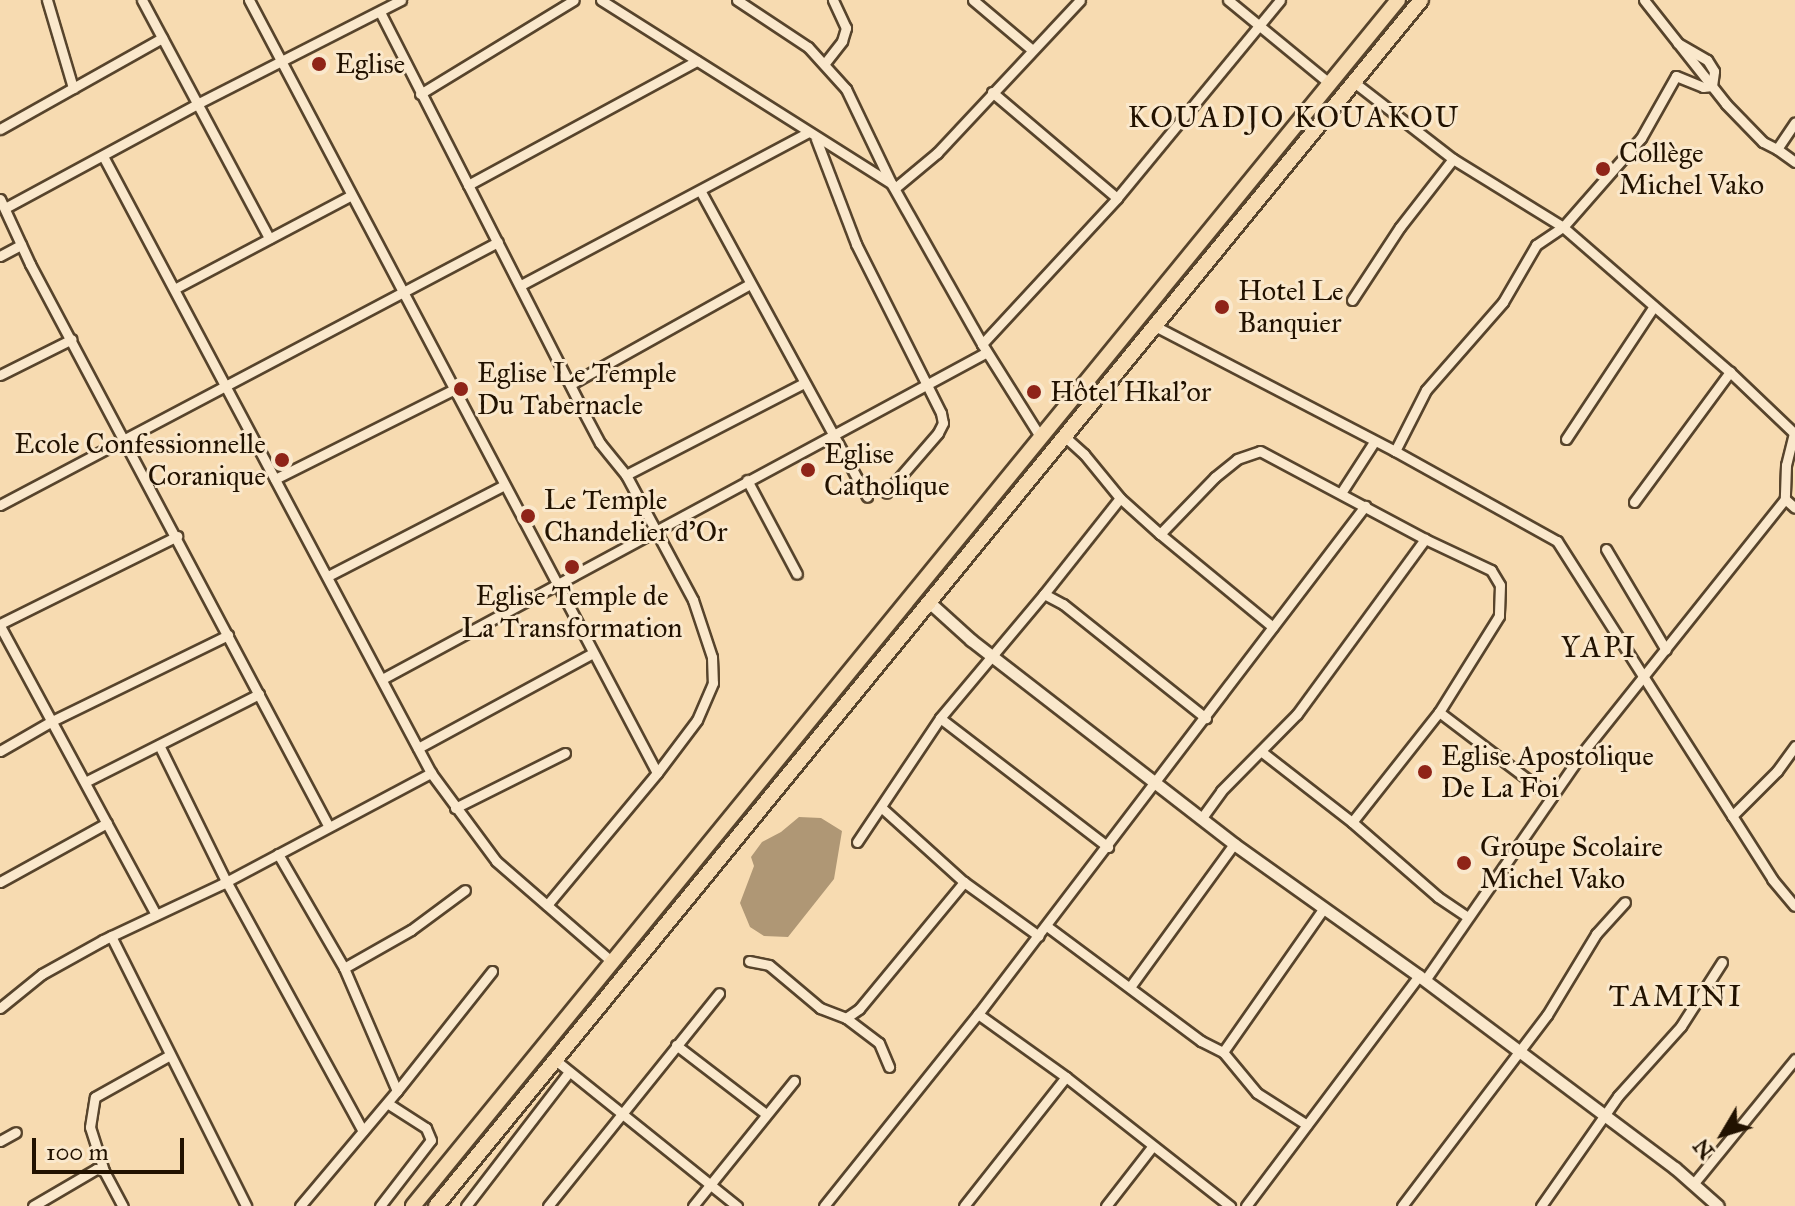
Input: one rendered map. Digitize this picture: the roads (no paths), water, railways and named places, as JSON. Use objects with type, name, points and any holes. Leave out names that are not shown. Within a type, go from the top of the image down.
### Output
[{"type":"main road","points":[[413,1206],[1039,435],[1398,0]]},
{"type":"main road","points":[[436,1206],[1421,0]]},
{"type":"street","points":[[47,0],[73,88]]},
{"type":"street","points":[[142,0],[269,238]]},
{"type":"street","points":[[249,0],[657,773]]},
{"type":"street","points":[[329,827],[2,204],[103,156],[197,104],[401,0]]},
{"type":"street","points":[[420,94],[574,0]]},
{"type":"street","points":[[601,0],[893,186]]},
{"type":"street","points":[[737,0],[808,47],[825,63],[862,118],[893,186],[984,348],[1039,435]]},
{"type":"street","points":[[825,63],[842,41],[846,28],[833,0]]},
{"type":"street","points":[[973,0],[1031,49]]},
{"type":"street","points":[[893,186],[937,153],[1080,0]]},
{"type":"street","points":[[1228,0],[1329,83]]},
{"type":"street","points":[[384,678],[747,480],[836,436],[984,348],[1117,198],[1280,0]]},
{"type":"street","points":[[1644,0],[1746,127],[1767,145],[1795,162]]},
{"type":"street","points":[[380,12],[600,443],[626,475],[655,530],[706,632],[712,657],[713,683],[697,720],[619,823],[547,905]]},
{"type":"street","points":[[0,129],[162,38]]},
{"type":"street","points":[[468,185],[696,61]]},
{"type":"street","points":[[1395,451],[1426,390],[1503,302],[1536,245],[1563,227],[1641,138],[1676,76],[1703,87],[1712,86]]},
{"type":"street","points":[[1246,1206],[1468,917],[1551,797],[1785,499],[1786,465],[1794,432],[1563,227],[1453,159],[1355,83]]},
{"type":"street","points":[[992,92],[1117,198]]},
{"type":"street","points":[[1777,149],[1795,122]]},
{"type":"street","points":[[521,285],[811,136]]},
{"type":"street","points":[[811,136],[856,244],[927,382],[943,423],[886,493]]},
{"type":"street","points":[[103,156],[384,678],[431,773],[496,861],[611,961]]},
{"type":"street","points":[[1352,300],[1400,227],[1453,159]]},
{"type":"street","points":[[701,192],[802,384],[836,436],[867,497]]},
{"type":"street","points":[[176,288],[350,196]]},
{"type":"street","points":[[0,505],[498,242]]},
{"type":"street","points":[[0,256],[21,245]]},
{"type":"street","points":[[571,384],[750,284]]},
{"type":"street","points":[[1566,439],[1654,306]]},
{"type":"street","points":[[1155,326],[1395,451],[1557,541],[1642,680],[1772,879],[1795,906]]},
{"type":"street","points":[[0,375],[72,339]]},
{"type":"street","points":[[1634,502],[1730,372]]},
{"type":"street","points":[[626,475],[802,384]]},
{"type":"street","points":[[275,479],[453,390]]},
{"type":"street","points":[[1064,436],[1120,498],[1273,627]]},
{"type":"street","points":[[1341,493],[1374,442]]},
{"type":"street","points":[[1160,534],[1215,477],[1250,452],[1269,454],[1425,539],[1491,570],[1500,585],[1502,598],[1499,616],[1439,712],[1352,822]]},
{"type":"street","points":[[747,480],[797,574]]},
{"type":"street","points":[[328,576],[504,485]]},
{"type":"street","points":[[857,842],[940,718],[1120,498]]},
{"type":"street","points":[[1785,499],[1795,508]]},
{"type":"street","points":[[824,1206],[1048,927],[1365,506]]},
{"type":"street","points":[[156,914],[0,625],[177,536]]},
{"type":"street","points":[[1201,819],[1221,791],[1262,752],[1313,693],[1425,539]]},
{"type":"street","points":[[1606,549],[1666,650]]},
{"type":"street","points":[[1044,594],[1063,604],[1206,718]]},
{"type":"street","points":[[928,601],[990,655],[1201,819],[1422,978],[1694,1183],[1718,1206]]},
{"type":"street","points":[[0,751],[52,721],[228,635]]},
{"type":"street","points":[[418,748],[593,653]]},
{"type":"street","points":[[85,782],[259,694]]},
{"type":"street","points":[[1439,712],[1551,797]]},
{"type":"street","points":[[940,718],[1108,847]]},
{"type":"street","points":[[159,745],[226,881],[363,1131]]},
{"type":"street","points":[[1732,816],[1777,771],[1795,746]]},
{"type":"street","points":[[1262,752],[1352,822],[1438,897],[1468,917]]},
{"type":"street","points":[[455,808],[565,753]]},
{"type":"street","points":[[0,1008],[42,974],[111,936],[226,881],[431,773]]},
{"type":"street","points":[[882,808],[964,882],[1039,936]]},
{"type":"street","points":[[0,882],[107,823]]},
{"type":"street","points":[[1130,987],[1234,844]]},
{"type":"street","points":[[278,854],[344,968],[397,1091]]},
{"type":"street","points":[[846,1018],[859,1009],[964,882]]},
{"type":"street","points":[[344,968],[411,930],[465,890]]},
{"type":"street","points":[[1402,1206],[1547,1015],[1587,946],[1625,902]]},
{"type":"street","points":[[1223,1052],[1324,908]]},
{"type":"street","points":[[1048,927],[1201,1041],[1223,1052],[1257,1093],[1307,1125]]},
{"type":"street","points":[[111,936],[246,1206]]},
{"type":"street","points":[[749,961],[769,965],[820,1008],[846,1018],[879,1043],[889,1067]]},
{"type":"street","points":[[1541,1206],[1604,1116],[1671,1039],[1722,962]]},
{"type":"street","points":[[300,1206],[492,971]]},
{"type":"street","points":[[548,1206],[719,993]]},
{"type":"street","points":[[978,1014],[1066,1077],[1230,1206]]},
{"type":"street","points":[[676,1045],[766,1114]]},
{"type":"street","points":[[123,1206],[104,1171],[90,1127],[95,1097],[170,1055]]},
{"type":"street","points":[[554,1059],[737,1206]]},
{"type":"street","points":[[1694,1183],[1795,1059]]},
{"type":"street","points":[[466,1206],[569,1072]]},
{"type":"street","points":[[964,1206],[1066,1077]]},
{"type":"street","points":[[693,1206],[794,1081]]},
{"type":"street","points":[[380,1206],[431,1140],[426,1128],[387,1103]]},
{"type":"street","points":[[0,1141],[16,1132]]},
{"type":"street","points":[[1106,1206],[1152,1147]]},
{"type":"street","points":[[33,1206],[96,1169],[104,1171]]},
{"type":"place","name":"Eglise","points":[[319,64]]},
{"type":"place","name":"Collège Michel Vako","points":[[1603,169]]},
{"type":"place","name":"Hotel Le Banquier","points":[[1222,307]]},
{"type":"place","name":"Eglise Le Temple Du Tabernacle","points":[[461,389]]},
{"type":"place","name":"Hôtel Hkal'or","points":[[1034,392]]},
{"type":"place","name":"Ecole Confessionnelle Coranique","points":[[282,460]]},
{"type":"place","name":"Eglise Catholique","points":[[808,470]]},
{"type":"place","name":"Le Temple Chandelier d'Or","points":[[528,516]]},
{"type":"place","name":"Eglise Temple de La Transformation","points":[[572,567]]},
{"type":"place","name":"Eglise Apostolique De La Foi","points":[[1425,772]]},
{"type":"place","name":"Groupe Scolaire Michel Vako","points":[[1464,863]]},
{"type":"district","name":"KOUADJO KOUAKOU","points":[[1294,117]]},
{"type":"district","name":"YAPI","points":[[1599,647]]},
{"type":"district","name":"TAMINI","points":[[1676,996]]}]
